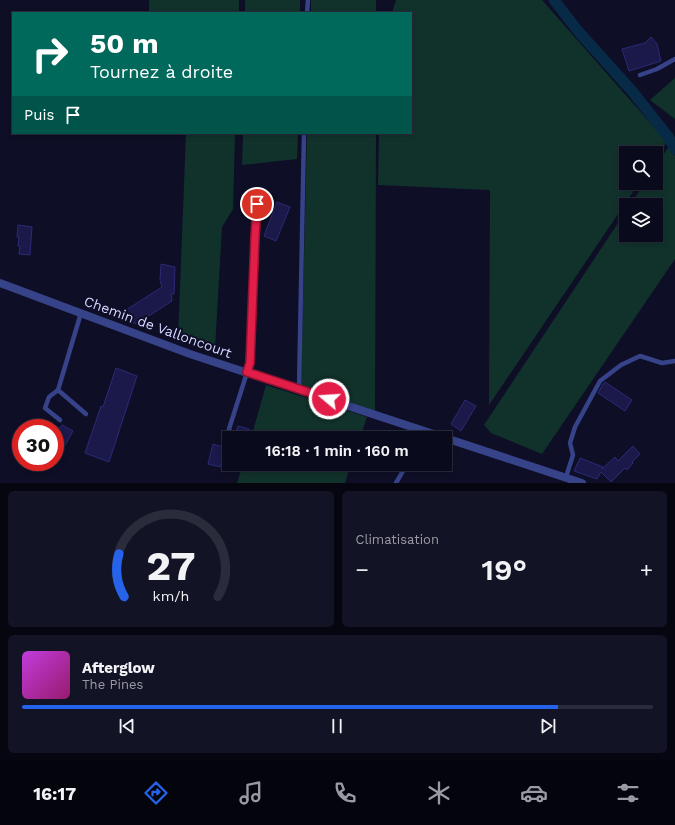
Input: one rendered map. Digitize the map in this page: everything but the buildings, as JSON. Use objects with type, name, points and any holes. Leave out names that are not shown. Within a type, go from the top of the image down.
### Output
[{"type":"street","name":"Chemin de Valloncourt","points":[[0,283],[190,354],[582,483]]},
{"type":"lane","points":[[307,12],[308,0]]},
{"type":"lane","points":[[640,75],[657,69],[675,59]]},
{"type":"lane","points":[[299,389],[304,134]]},
{"type":"lane","points":[[230,431],[229,429],[250,363],[257,204]]},
{"type":"lane","points":[[59,419],[45,408],[49,397],[58,390],[81,313]]},
{"type":"lane","points":[[566,478],[573,455],[570,443],[575,427],[600,381],[621,365],[640,356],[662,363],[675,362]]},
{"type":"lane","points":[[58,390],[86,414]]},
{"type":"lane","points":[[396,483],[403,471]]},
{"type":"green space","points":[[149,0],[239,0],[239,12],[149,12]]},
{"type":"green space","points":[[245,0],[300,0],[300,12],[245,12]]},
{"type":"green space","points":[[311,0],[376,0],[376,12],[311,12]]},
{"type":"green space","points":[[396,0],[542,0],[667,142],[663,148],[663,146],[619,146],[619,190],[634,190],[629,198],[619,198],[619,213],[489,405],[490,190],[378,185],[379,134],[412,134],[412,12],[392,12]]},
{"type":"green space","points":[[675,78],[675,119],[650,100]]},
{"type":"green space","points":[[186,134],[235,134],[233,209],[222,227],[215,348],[178,339]]},
{"type":"green space","points":[[243,134],[298,134],[297,159],[242,165]]},
{"type":"green space","points":[[307,134],[376,134],[375,412],[301,386]]},
{"type":"green space","points":[[669,146],[675,156],[675,259],[542,454],[491,433],[484,425],[619,222],[619,242],[663,242],[663,198],[635,198],[640,190],[663,190],[663,155]]},
{"type":"green space","points":[[266,385],[367,417],[362,431],[253,431]]},
{"type":"green space","points":[[241,471],[349,471],[345,483],[237,483]]},
{"type":"waterway","points":[[554,0],[578,31],[632,91],[669,138],[675,149]]},
{"type":"route","points":[[257,204],[250,363],[247,372],[329,399]]}]
